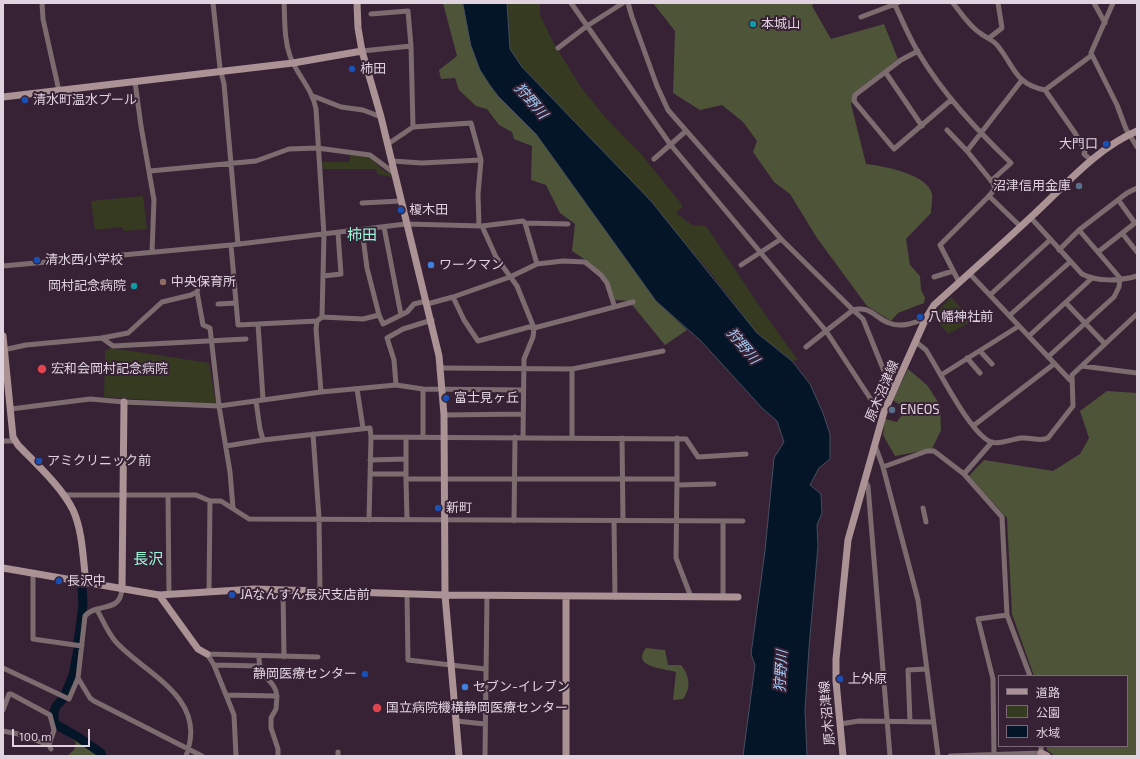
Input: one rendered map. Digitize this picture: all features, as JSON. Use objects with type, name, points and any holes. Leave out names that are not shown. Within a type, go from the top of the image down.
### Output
[{"type":"street","points":[[42,3],[43,19],[59,91]]},
{"type":"street","points":[[213,3],[222,72],[238,244]]},
{"type":"street","points":[[284,3],[286,43],[293,63],[313,96],[316,109],[317,148],[324,235],[322,317]]},
{"type":"street","points":[[357,3],[358,28],[362,51],[381,117],[406,224],[432,320],[441,368],[444,415],[446,519],[445,595],[459,756]]},
{"type":"street","points":[[571,3],[670,144],[826,331],[872,401]]},
{"type":"street","points":[[558,48],[587,26],[623,3]]},
{"type":"street","points":[[628,3],[665,104],[686,131],[781,239],[863,319],[888,381],[894,390]]},
{"type":"street","points":[[953,3],[980,34],[989,38],[998,46],[1009,65],[1022,80],[1036,88],[1045,90],[1076,133],[1085,151],[1084,154],[1091,160]]},
{"type":"street","points":[[989,38],[1002,28],[998,3]]},
{"type":"street","points":[[1094,3],[1106,23]]},
{"type":"street","points":[[1113,3],[1106,23],[1091,52],[1117,105],[1129,134],[1137,147]]},
{"type":"street","points":[[861,17],[896,4],[918,51],[952,100],[980,133],[1011,163],[991,181]]},
{"type":"street","points":[[371,14],[408,11],[411,46],[413,127]]},
{"type":"street","points":[[3,97],[222,72],[293,63],[362,51],[411,46]]},
{"type":"street","points":[[918,51],[901,60],[886,73],[855,95],[854,101],[894,150],[952,100]]},
{"type":"street","points":[[1045,90],[1092,55]]},
{"type":"street","points":[[886,73],[922,126]]},
{"type":"street","points":[[967,151],[1022,80]]},
{"type":"street","points":[[135,82],[154,200],[152,252]]},
{"type":"street","points":[[313,96],[341,107],[363,110],[381,117]]},
{"type":"street","points":[[388,144],[413,127],[471,123],[481,160],[478,194],[480,226],[496,257],[517,286],[534,328],[533,337],[524,359],[523,437]]},
{"type":"street","points":[[947,130],[967,151],[991,181],[995,189],[940,245],[959,282]]},
{"type":"street","points":[[654,159],[686,131]]},
{"type":"street","name":"原木沼津線","points":[[843,756],[836,681],[836,659],[848,540],[884,412],[926,318],[934,305],[1031,218],[1091,160],[1129,134],[1137,131]]},
{"type":"street","points":[[150,171],[256,161],[289,149],[317,148],[370,155],[394,173]]},
{"type":"street","points":[[392,161],[422,163],[481,160]]},
{"type":"street","points":[[1059,250],[1079,230],[1119,201],[1127,193],[1137,188]]},
{"type":"street","points":[[989,196],[1021,227]]},
{"type":"street","points":[[362,203],[401,201]]},
{"type":"street","points":[[1098,252],[1135,223],[1119,201]]},
{"type":"street","points":[[1031,218],[1082,274],[1092,279],[1104,280],[1137,276]]},
{"type":"street","points":[[3,266],[231,245],[406,224],[480,226],[523,221],[525,223],[568,224]]},
{"type":"street","points":[[525,223],[537,264]]},
{"type":"street","points":[[384,227],[401,315]]},
{"type":"street","points":[[362,230],[367,268],[379,315],[383,324],[407,312],[414,304],[427,303],[453,297],[510,277],[537,264],[563,261],[585,262],[607,283],[614,305]]},
{"type":"street","points":[[1048,357],[1114,298],[1119,287],[1120,278],[1079,230]]},
{"type":"street","points":[[324,276],[341,274],[338,233]]},
{"type":"street","points":[[1122,233],[1137,252]]},
{"type":"street","points":[[741,265],[781,239]]},
{"type":"street","points":[[990,294],[1050,240]]},
{"type":"street","points":[[231,245],[238,325],[317,321],[322,317],[363,319],[379,315]]},
{"type":"street","points":[[1010,315],[1070,262]]},
{"type":"street","points":[[934,277],[953,271]]},
{"type":"street","points":[[969,273],[1071,381]]},
{"type":"street","points":[[200,279],[197,292],[203,325],[210,328],[218,406],[226,446],[233,508]]},
{"type":"street","points":[[1029,336],[1092,279]]},
{"type":"street","points":[[4,350],[42,343],[102,338],[128,332],[162,302],[191,296],[197,292]]},
{"type":"street","points":[[453,297],[464,320],[478,341],[529,327],[534,328],[614,305],[633,302]]},
{"type":"street","points":[[218,304],[236,302]]},
{"type":"street","points":[[1066,303],[1105,344]]},
{"type":"street","points":[[806,347],[853,310],[860,308],[867,308],[889,323],[904,326],[926,318]]},
{"type":"street","points":[[964,474],[992,442],[1029,438],[1043,440],[1048,438],[1073,406],[1072,375],[1137,314]]},
{"type":"street","points":[[396,385],[394,360],[387,338],[403,329],[432,320]]},
{"type":"street","points":[[317,321],[316,329],[321,392]]},
{"type":"street","points":[[258,324],[263,399]]},
{"type":"street","points":[[942,375],[1019,326]]},
{"type":"street","points":[[3,336],[15,441],[64,495],[73,510],[78,524],[86,583]]},
{"type":"street","points":[[102,338],[113,346],[246,339]]},
{"type":"street","points":[[916,342],[926,350],[966,418],[992,442]]},
{"type":"street","points":[[441,368],[524,367],[572,369],[663,351]]},
{"type":"street","points":[[980,351],[992,364]]},
{"type":"street","points":[[967,358],[980,373]]},
{"type":"street","points":[[973,426],[1054,364]]},
{"type":"street","points":[[1082,366],[1137,374]]},
{"type":"street","points":[[572,369],[572,438]]},
{"type":"street","points":[[11,409],[90,399],[218,406],[321,392],[396,385],[443,390],[523,390]]},
{"type":"street","points":[[357,389],[362,428]]},
{"type":"street","points":[[423,389],[423,437]]},
{"type":"street","points":[[256,401],[260,429],[264,440]]},
{"type":"street","points":[[3,668],[69,699],[78,678],[85,616],[89,612],[118,602],[121,598],[124,402]]},
{"type":"street","points":[[444,415],[523,414]]},
{"type":"street","points":[[226,446],[264,440],[370,428],[369,520]]},
{"type":"street","points":[[313,434],[319,518],[320,591]]},
{"type":"street","points":[[371,437],[677,438],[686,439],[698,457],[746,454]]},
{"type":"street","points":[[406,437],[406,519]]},
{"type":"street","points":[[514,520],[515,437]]},
{"type":"street","points":[[622,438],[623,521]]},
{"type":"street","points":[[677,438],[676,558],[691,597]]},
{"type":"street","points":[[3,441],[15,441]]},
{"type":"street","points":[[875,444],[883,467],[918,600],[938,756]]},
{"type":"street","points":[[883,467],[934,451],[964,474],[1002,517],[1007,615],[1030,675]]},
{"type":"street","points":[[370,460],[406,460]]},
{"type":"street","points":[[370,474],[445,478],[622,479],[714,484]]},
{"type":"street","points":[[865,481],[868,486],[890,756]]},
{"type":"street","points":[[64,495],[196,495],[210,501],[221,501],[249,519],[319,518],[369,520],[446,519],[743,521]]},
{"type":"street","points":[[168,495],[169,595]]},
{"type":"street","points":[[210,501],[210,592]]},
{"type":"street","points":[[922,508],[926,522]]},
{"type":"street","points":[[614,521],[615,597]]},
{"type":"street","points":[[723,521],[723,597]]},
{"type":"street","points":[[3,568],[122,590],[159,595],[255,589],[487,596],[738,597]]},
{"type":"street","points":[[33,574],[34,639],[82,646]]},
{"type":"street","points":[[284,590],[284,657]]},
{"type":"street","points":[[406,594],[408,660],[485,669]]},
{"type":"street","points":[[159,595],[198,648],[207,654],[214,665],[234,715],[236,756]]},
{"type":"street","points":[[485,756],[487,596]]},
{"type":"street","points":[[566,596],[566,756]]},
{"type":"street","points":[[97,610],[115,641],[165,682],[175,694],[190,722],[192,733],[189,746]]},
{"type":"street","points":[[994,755],[993,679],[978,618],[1007,615]]},
{"type":"street","points":[[207,654],[318,657]]},
{"type":"street","points":[[259,656],[259,666],[263,676],[274,685],[277,696],[276,709],[271,718],[271,728],[278,749],[278,756]]},
{"type":"street","points":[[214,665],[259,666]]},
{"type":"street","points":[[910,722],[908,670],[926,669]]},
{"type":"street","points":[[78,678],[90,698],[94,701],[202,756]]},
{"type":"street","points":[[3,710],[9,694],[11,694],[50,715],[54,730],[50,747],[18,734],[3,731]]},
{"type":"street","points":[[226,695],[277,696]]},
{"type":"street","points":[[456,721],[486,724]]},
{"type":"street","points":[[840,724],[859,721],[933,722]]},
{"type":"street","points":[[950,756],[1043,752]]},
{"type":"green space","points":[[443,3],[463,3],[471,46],[489,84],[498,96],[536,134],[656,301],[687,330],[665,345],[629,301],[615,300],[608,283],[599,271],[572,251],[575,224],[560,213],[546,185],[531,180],[532,146],[514,139],[512,132],[499,125],[487,109],[476,106],[459,90],[455,78],[441,79],[439,70],[457,56]]},
{"type":"green space","points":[[507,3],[540,3],[540,15],[552,40],[582,89],[606,118],[642,155],[683,206],[676,213],[692,225],[706,226],[798,360],[792,361],[757,333],[711,273],[674,231],[522,67],[510,49]]},
{"type":"green space","points":[[653,3],[814,3],[812,6],[831,39],[884,24],[898,59],[854,93],[851,104],[866,164],[893,169],[914,176],[929,187],[932,194],[931,213],[906,239],[910,265],[920,276],[921,290],[925,298],[924,303],[898,313],[891,321],[867,306],[817,238],[790,194],[774,182],[753,152],[757,141],[743,122],[722,105],[700,110],[673,93],[675,31]]},
{"type":"green space","points":[[351,153],[367,156],[383,170],[397,178],[377,174],[376,169],[323,169],[322,162],[349,162]]},
{"type":"green space","points":[[143,196],[147,229],[124,231],[122,227],[95,230],[91,201]]},
{"type":"green space","points":[[951,297],[973,321],[948,334],[933,316]]},
{"type":"green space","points":[[112,348],[209,363],[216,404],[104,397],[105,350]]},
{"type":"green space","points":[[908,369],[927,385],[940,405],[941,430],[932,449],[895,456],[883,435],[885,419],[897,422],[906,409],[893,400]]},
{"type":"green space","points":[[1107,391],[1137,393],[1137,756],[1055,756],[1047,750],[1047,747],[1128,747],[1128,675],[1034,675],[1012,614],[1007,518],[969,476],[984,460],[1053,471],[1080,454],[1089,438],[1080,411]]},
{"type":"green space","points":[[646,648],[665,650],[668,665],[681,665],[688,677],[688,690],[683,699],[673,700],[676,672],[656,668],[645,663],[642,659],[642,654]]},
{"type":"green space","points":[[60,722],[77,732],[108,756],[67,756],[74,750],[76,742],[59,726]]},
{"type":"water","name":"狩野川","points":[[463,3],[507,3],[510,49],[522,67],[651,201],[757,333],[792,361],[810,384],[823,413],[830,434],[830,459],[819,468],[810,485],[821,494],[822,513],[817,525],[818,546],[805,710],[807,756],[743,756],[755,665],[751,654],[765,551],[774,458],[784,442],[777,421],[763,409],[701,341],[656,301],[536,134],[498,96],[480,70],[471,46]]},
{"type":"waterway","points":[[78,643],[83,605],[82,589]]},
{"type":"waterway","points":[[66,692],[73,675],[78,649]]},
{"type":"waterway","points":[[62,700],[54,710],[55,724],[78,737],[101,753],[102,756]]},
{"type":"place","name":"本城山","points":[[753,24]]},
{"type":"place","name":"柿田","points":[[352,69]]},
{"type":"place","name":"清水町温水プール","points":[[25,100]]},
{"type":"place","name":"大門口","points":[[1106,144]]},
{"type":"place","name":"沼津信用金庫","points":[[1079,186]]},
{"type":"place","name":"榎木田","points":[[401,210]]},
{"type":"place","name":"清水西小学校","points":[[37,260]]},
{"type":"place","name":"ワークマン","points":[[431,265]]},
{"type":"place","name":"中央保育所","points":[[163,282]]},
{"type":"place","name":"岡村記念病院","points":[[134,286]]},
{"type":"place","name":"八幡神社前","points":[[920,317]]},
{"type":"place","name":"宏和会岡村記念病院","points":[[42,369]]},
{"type":"place","name":"富士見ヶ丘","points":[[446,398]]},
{"type":"place","name":"ENEOS","points":[[892,410]]},
{"type":"place","name":"アミクリニック前","points":[[39,461]]},
{"type":"place","name":"新町","points":[[438,508]]},
{"type":"place","name":"長沢中","points":[[59,581]]},
{"type":"place","name":"JAなんすん長沢支店前","points":[[232,595]]},
{"type":"place","name":"静岡医療センター","points":[[365,674]]},
{"type":"place","name":"上外原","points":[[840,679]]},
{"type":"place","name":"セブン-イレブン","points":[[465,687]]},
{"type":"place","name":"国立病院機構静岡医療センター","points":[[377,708]]},
{"type":"district","name":"柿田","points":[[362,235]]},
{"type":"district","name":"長沢","points":[[148,559]]}]
